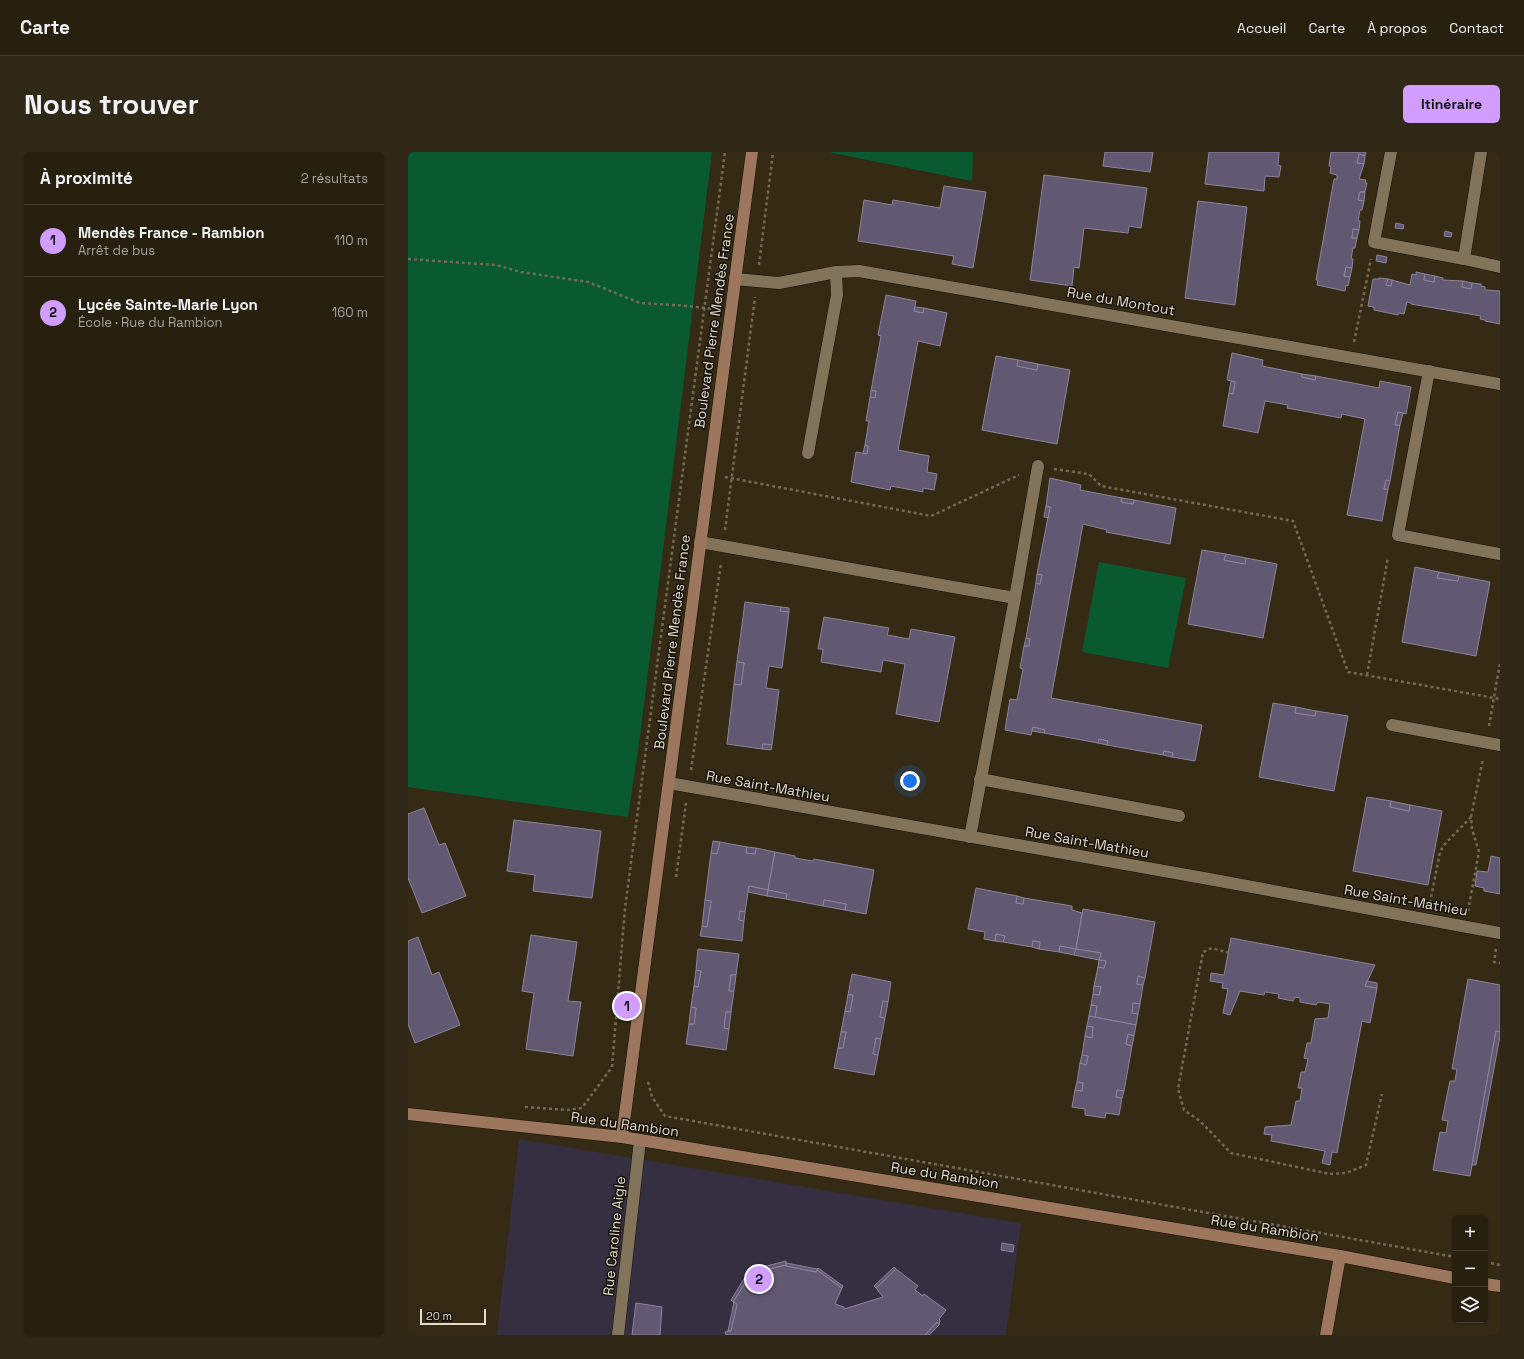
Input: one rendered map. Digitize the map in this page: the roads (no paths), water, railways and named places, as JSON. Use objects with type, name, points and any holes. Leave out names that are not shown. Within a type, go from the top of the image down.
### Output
[{"type":"street","name":"Boulevard Pierre Mendès France","points":[[622,1137],[752,152]]},
{"type":"street","points":[[1391,152],[1374,242],[1500,267]]},
{"type":"street","points":[[1464,259],[1481,152]]},
{"type":"street","name":"Rue du Montout","points":[[735,279],[780,283],[836,272],[859,271],[1351,356],[1500,384]]},
{"type":"street","points":[[808,453],[837,295],[836,272]]},
{"type":"street","points":[[1430,371],[1398,535],[1500,554]]},
{"type":"street","points":[[970,837],[1038,466]]},
{"type":"street","points":[[700,542],[1015,598]]},
{"type":"street","points":[[1392,725],[1500,746]]},
{"type":"street","points":[[980,779],[1179,816]]},
{"type":"street","name":"Rue Saint-Mathieu","points":[[668,783],[1500,933]]},
{"type":"street","name":"Rue du Rambion","points":[[408,1114],[622,1137],[1340,1256],[1452,1277]]},
{"type":"street","name":"Rue du Rambion","points":[[408,1118],[428,1117]]},
{"type":"street","name":"Rue Caroline Aigle","points":[[618,1335],[640,1140]]},
{"type":"street","points":[[1326,1335],[1340,1256]]},
{"type":"street","points":[[1488,1284],[1500,1286]]},
{"type":"place","name":"Mendès France - Rambion","points":[[627,1006]]},
{"type":"place","name":"Lycée Sainte-Marie Lyon","points":[[759,1279]]}]
